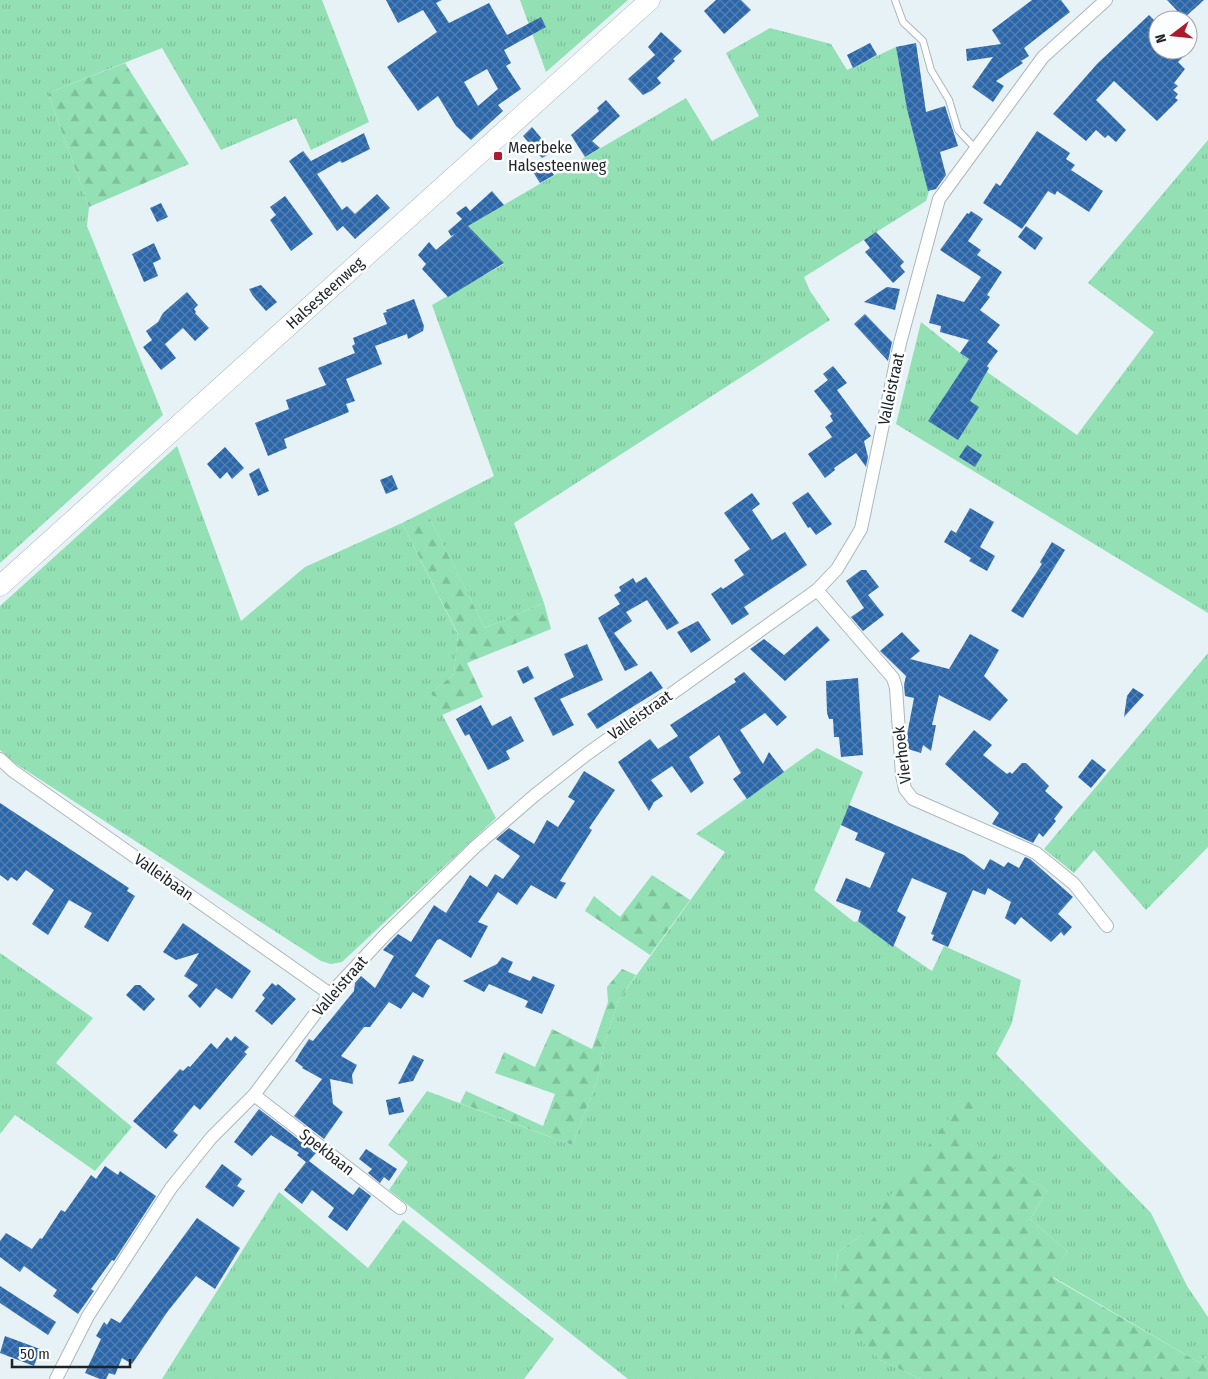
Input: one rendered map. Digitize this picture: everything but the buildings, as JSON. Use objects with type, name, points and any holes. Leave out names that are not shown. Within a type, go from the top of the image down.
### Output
[{"type":"main road","name":"Halsesteenweg","points":[[0,586],[650,0]]},
{"type":"street","name":"Valleistraat","points":[[56,1379],[88,1316],[171,1188],[211,1138],[254,1095],[330,994],[386,934],[475,846],[535,795],[587,754],[817,590],[837,569],[861,529],[900,343],[939,199],[1044,57],[1106,0]]},
{"type":"street","name":"Vierhoek","points":[[817,590],[893,678],[896,688],[902,775],[905,789],[913,800],[1036,853],[1074,884],[1107,926]]},
{"type":"street","name":"Valleibaan","points":[[0,759],[13,771],[330,994]]},
{"type":"street","name":"Spekbaan","points":[[254,1095],[400,1208]]},
{"type":"lane","points":[[895,0],[903,22],[923,41],[931,70],[949,100],[958,130],[976,149]]},
{"type":"green space","points":[[0,0],[322,0],[369,122],[311,150],[296,118],[221,150],[162,48],[48,93],[89,207],[87,226],[163,415],[0,563]]},
{"type":"green space","points":[[520,0],[628,0],[546,72]]},
{"type":"green space","points":[[770,28],[831,44],[847,70],[896,47],[907,109],[929,191],[926,201],[804,277],[810,291],[830,320],[514,523],[544,603],[485,628],[426,511],[494,476],[432,305],[504,264],[468,226],[686,98],[712,141],[759,116],[726,53]]},
{"type":"green space","points":[[125,63],[189,164],[89,207],[48,93]]},
{"type":"green space","points":[[1208,140],[1208,613],[896,424],[921,322],[960,353],[1077,435],[1154,332],[1088,283]]},
{"type":"green space","points":[[177,446],[241,621],[305,567],[402,523],[458,635],[454,674],[431,693],[496,818],[342,962],[331,964],[321,961],[13,762],[0,750],[0,606]]},
{"type":"green space","points":[[426,511],[485,628],[544,603],[551,629],[467,663],[483,697],[442,715],[431,693],[454,674],[458,634],[402,523]]},
{"type":"green space","points":[[1208,653],[1208,847],[1146,910],[1094,850],[1074,873],[1044,849]]},
{"type":"green space","points":[[817,748],[863,772],[814,890],[854,922],[858,921],[932,971],[944,946],[1021,980],[1012,1023],[996,1054],[1151,1213],[1187,1286],[1208,1317],[1208,1353],[1200,1363],[1053,1277],[1067,1251],[1030,1219],[1047,1191],[958,1132],[980,1101],[859,1237],[838,1252],[835,1280],[880,1360],[921,1379],[628,1379],[389,1190],[408,1162],[388,1145],[427,1091],[572,1145],[597,1081],[604,1045],[618,1001],[725,852],[696,834]]},
{"type":"green space","points":[[652,875],[690,900],[650,955],[585,911],[594,896],[620,917]]},
{"type":"green space","points":[[0,953],[93,1018],[56,1063],[132,1127],[95,1171],[15,1115],[0,1134]]},
{"type":"green space","points":[[622,969],[636,975],[618,1001],[604,1045],[597,1081],[572,1145],[460,1103],[466,1091],[543,1126],[555,1094],[495,1073],[504,1052],[535,1067],[552,1029],[592,1049],[608,1002],[607,987]]},
{"type":"green space","points":[[969,1092],[981,1101],[959,1132],[1047,1191],[1030,1219],[1067,1251],[1053,1278],[1200,1363],[1208,1353],[1208,1379],[921,1379],[880,1360],[854,1333],[835,1280],[838,1252],[859,1237]]},
{"type":"green space","points":[[279,1192],[368,1268],[403,1220],[554,1339],[524,1379],[162,1379]]},
{"type":"place","name":"Meerbeke Halsesteenweg","points":[[498,156]]}]
